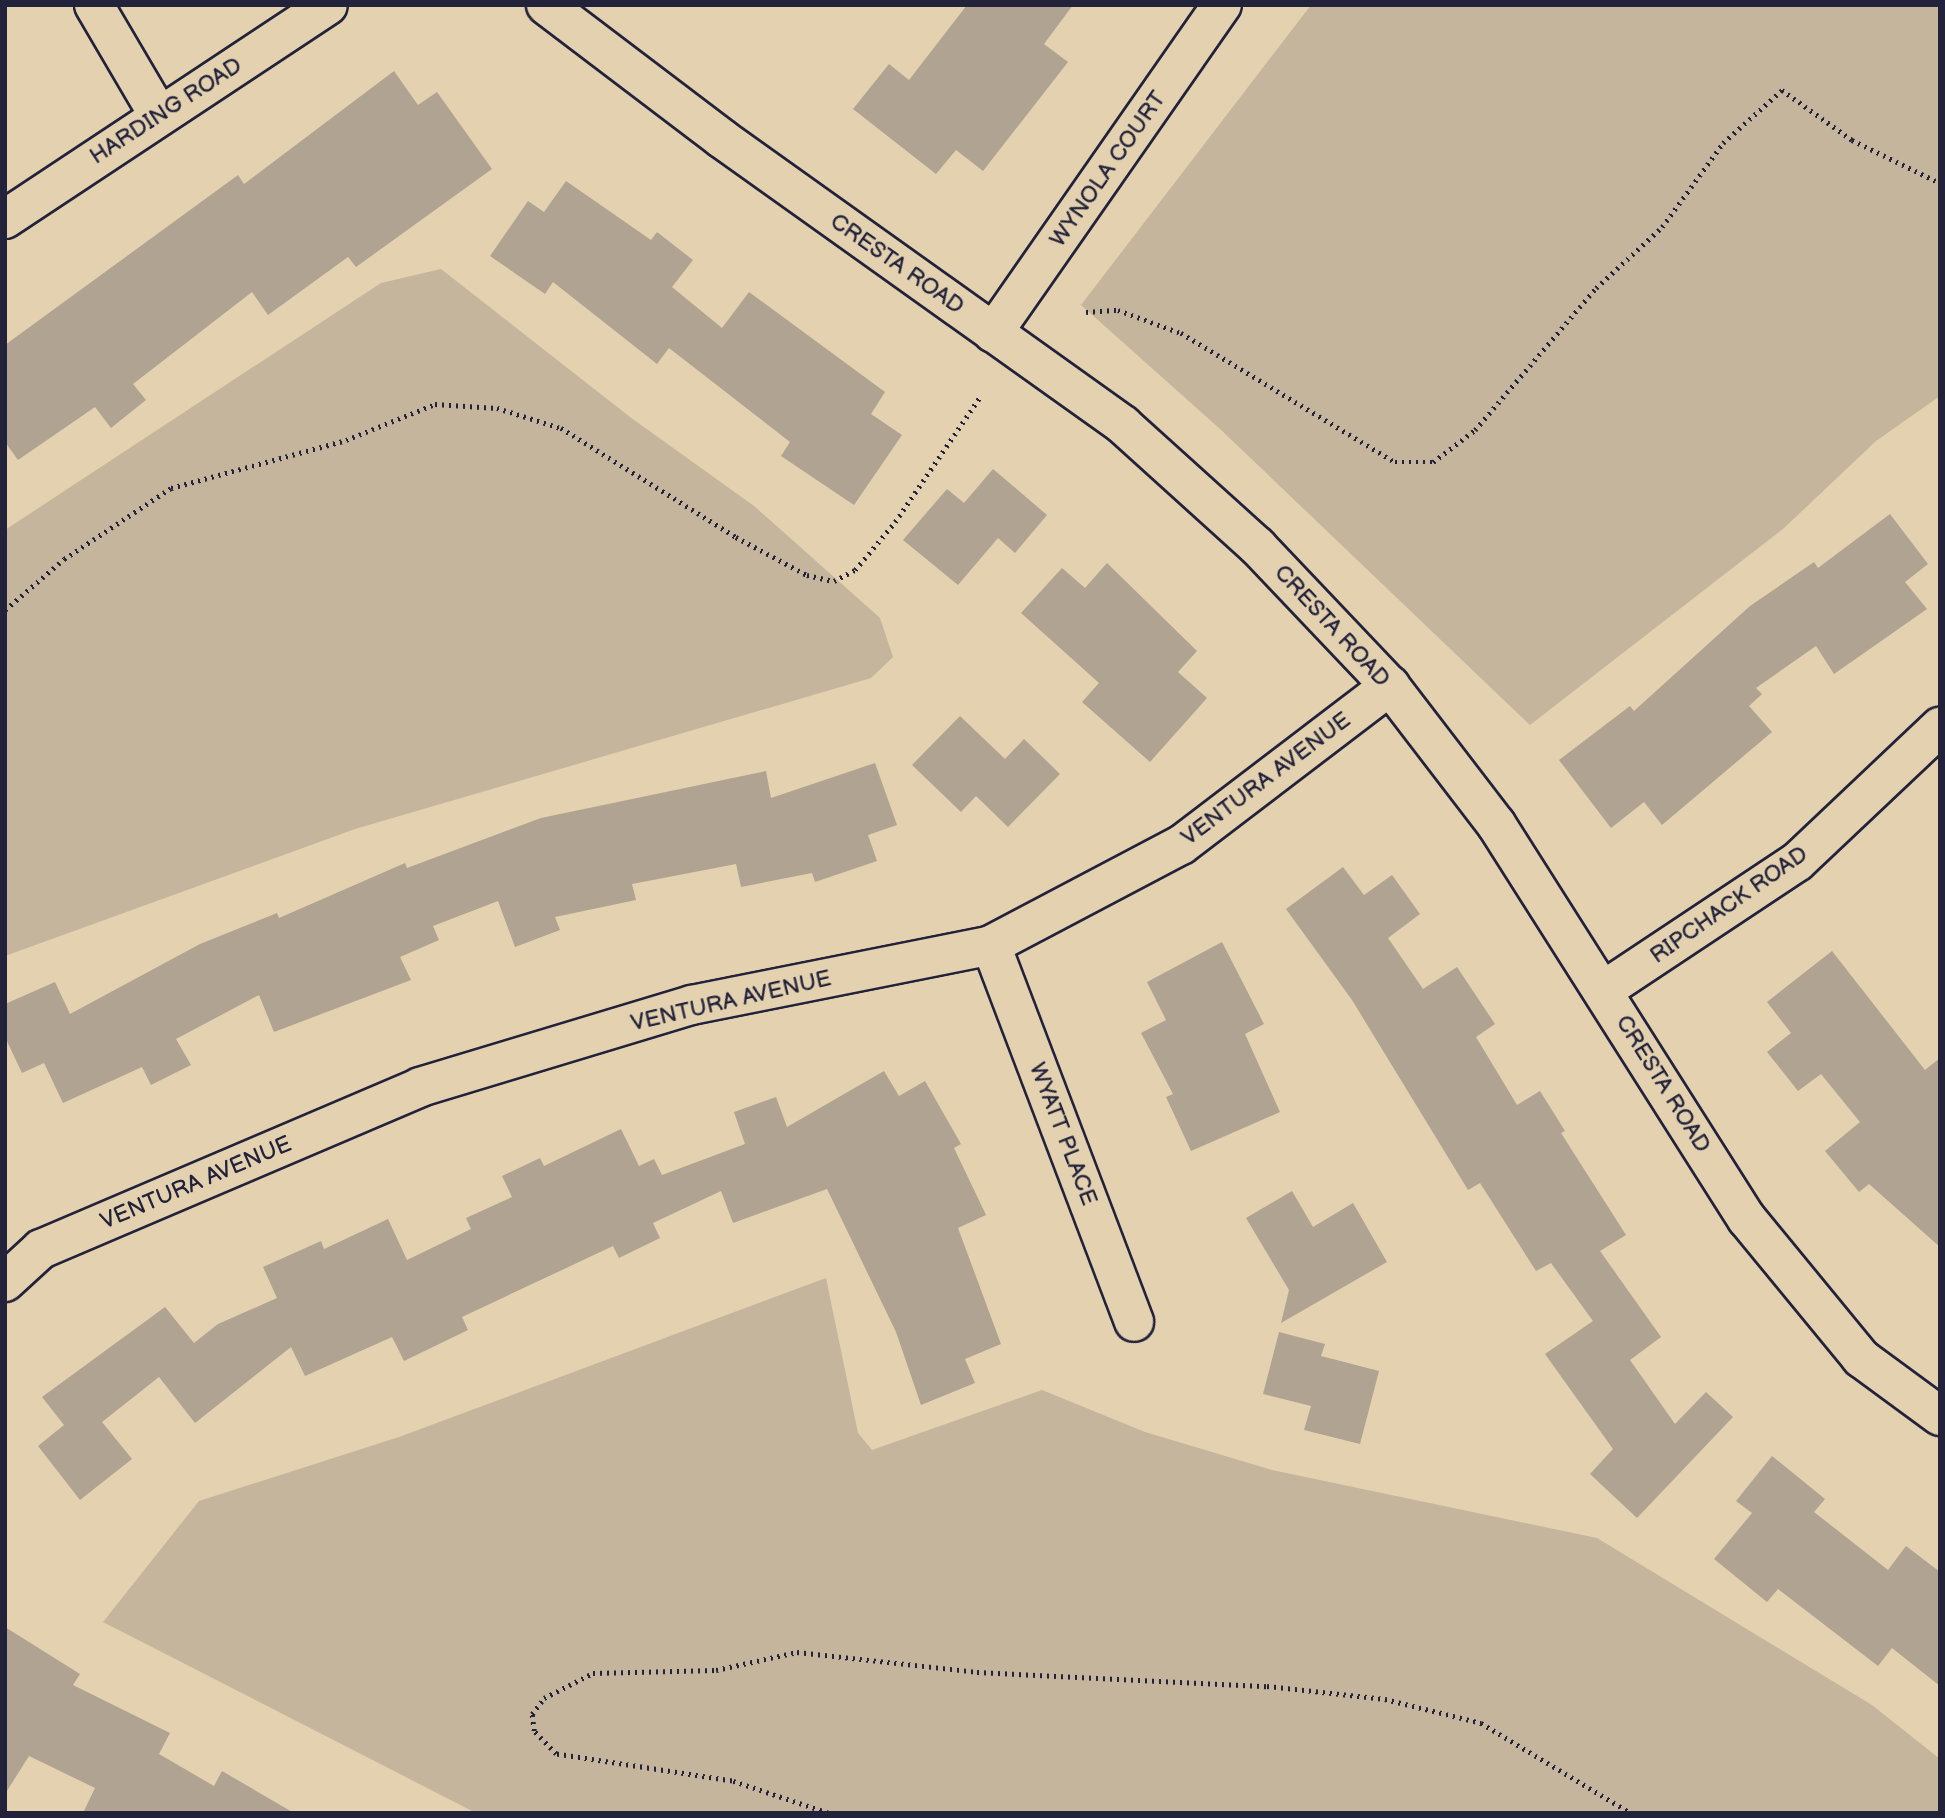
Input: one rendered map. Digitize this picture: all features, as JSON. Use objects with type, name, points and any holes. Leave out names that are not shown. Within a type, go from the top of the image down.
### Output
[{"type":"street","points":[[94,5],[158,114]]},
{"type":"street","name":"HARDING ROAD","points":[[5,219],[158,114],[328,5]]},
{"type":"street","name":"CRESTA ROAD","points":[[546,5],[720,138],[1123,425],[1257,546],[1390,686],[1496,824],[1604,990],[1747,1219],[1861,1358],[1940,1416]]},
{"type":"street","name":"WYNOLA COURT","points":[[993,333],[1222,5]]},
{"type":"street","name":"VENTURA AVENUE","points":[[5,1282],[41,1249],[420,1087],[692,1005],[991,945],[1181,845],[1390,686]]},
{"type":"street","name":"RIPCHACK ROAD","points":[[1604,990],[1797,862],[1940,727]]},
{"type":"street","name":"WYATT PLACE","points":[[991,945],[1134,1322]]},
{"type":"path","points":[[1086,312],[1118,310],[1181,333],[1395,462],[1433,462],[1475,430],[1587,298],[1662,226],[1723,143],[1782,90],[1852,140],[1940,183]]},
{"type":"path","points":[[5,610],[64,559],[171,488],[346,440],[435,404],[496,408],[561,428],[736,537],[807,575],[834,581],[855,570],[895,522],[980,397]]},
{"type":"path","points":[[828,1813],[732,1780],[556,1754],[534,1731],[532,1714],[544,1698],[593,1672],[716,1670],[797,1652],[977,1672],[1267,1686],[1385,1699],[1481,1723],[1631,1813]]},
{"type":"shaded area","points":[[1311,5],[1940,5],[1940,396],[1876,441],[1783,529],[1530,725],[1219,428],[1081,305]]},
{"type":"shaded area","points":[[441,269],[630,417],[754,506],[880,618],[893,657],[871,678],[355,829],[5,956],[5,530],[381,283]]},
{"type":"shaded area","points":[[826,1278],[858,1433],[872,1450],[1042,1390],[1145,1432],[1272,1470],[1597,1538],[1872,1705],[1940,1759],[1940,1813],[476,1813],[103,1622],[199,1501],[399,1437]]},
{"type":"building","points":[[967,5],[1073,5],[1044,44],[1068,62],[983,171],[956,150],[936,174],[853,109],[889,64],[909,80]]},
{"type":"building","points":[[394,71],[418,105],[437,92],[492,169],[356,267],[348,257],[268,315],[252,292],[133,384],[146,400],[111,428],[95,407],[18,460],[5,442],[5,345],[238,175],[244,184]]},
{"type":"building","points":[[566,181],[651,240],[657,232],[693,260],[672,287],[722,328],[749,292],[885,392],[871,414],[902,435],[854,505],[781,456],[790,442],[669,348],[657,364],[553,282],[545,294],[490,256],[528,201],[544,212]]},
{"type":"building","points":[[993,469],[1047,515],[1015,553],[998,538],[958,585],[903,540],[947,489],[964,503]]},
{"type":"building","points":[[1890,514],[1928,564],[1905,582],[1927,609],[1834,674],[1816,646],[1756,688],[1762,694],[1749,706],[1772,732],[1662,825],[1644,802],[1611,828],[1559,760],[1630,706],[1634,711],[1750,606],[1814,562],[1818,568]]},
{"type":"building","points":[[1107,563],[1197,651],[1178,672],[1207,698],[1150,762],[1082,702],[1099,683],[1021,613],[1062,568],[1085,588]]},
{"type":"building","points":[[960,716],[1005,759],[1024,739],[1060,774],[1008,827],[976,796],[961,812],[912,765]]},
{"type":"building","points":[[875,763],[897,825],[868,835],[877,861],[815,882],[812,873],[741,887],[736,864],[632,884],[636,900],[555,917],[560,930],[515,947],[498,901],[433,926],[439,940],[400,957],[411,980],[274,1032],[259,995],[176,1039],[191,1065],[151,1085],[142,1067],[63,1103],[44,1063],[22,1073],[5,1037],[5,1004],[55,982],[70,1014],[200,944],[277,913],[279,918],[405,863],[407,868],[541,818],[766,771],[771,798]]},
{"type":"building","points":[[1343,867],[1364,895],[1392,875],[1420,914],[1388,938],[1423,989],[1457,967],[1495,1024],[1476,1037],[1517,1105],[1540,1091],[1565,1131],[1561,1133],[1626,1235],[1600,1251],[1661,1337],[1630,1360],[1675,1424],[1706,1392],[1733,1417],[1637,1518],[1590,1474],[1613,1449],[1545,1354],[1593,1321],[1551,1263],[1536,1271],[1480,1183],[1468,1190],[1352,1000],[1286,909]]},
{"type":"building","points":[[1222,942],[1264,1024],[1245,1034],[1280,1112],[1191,1151],[1166,1097],[1173,1094],[1141,1033],[1166,1020],[1147,982]]},
{"type":"building","points":[[1832,951],[1925,1070],[1940,1058],[1940,1247],[1869,1184],[1859,1192],[1825,1151],[1860,1122],[1821,1074],[1798,1091],[1767,1052],[1791,1033],[1767,1002]]},
{"type":"building","points":[[884,1071],[899,1096],[925,1081],[961,1144],[954,1148],[986,1215],[958,1228],[1001,1344],[965,1359],[975,1383],[921,1405],[896,1332],[827,1189],[733,1223],[721,1191],[653,1223],[660,1238],[619,1258],[613,1246],[462,1317],[468,1330],[404,1361],[392,1337],[305,1376],[291,1347],[195,1423],[159,1377],[102,1422],[132,1459],[80,1500],[38,1446],[64,1425],[42,1397],[165,1307],[194,1343],[218,1324],[277,1298],[263,1267],[321,1241],[324,1249],[388,1219],[407,1260],[471,1229],[466,1218],[512,1197],[502,1176],[540,1158],[544,1166],[621,1129],[639,1166],[654,1159],[662,1175],[745,1144],[734,1112],[776,1097],[787,1127]]},
{"type":"building","points":[[1292,1191],[1313,1227],[1353,1203],[1387,1262],[1281,1323],[1289,1290],[1246,1218]]},
{"type":"building","points":[[1279,1332],[1325,1344],[1321,1356],[1379,1371],[1360,1444],[1304,1430],[1311,1406],[1263,1394]]},
{"type":"building","points":[[1772,1456],[1825,1499],[1814,1512],[1888,1570],[1906,1546],[1940,1572],[1940,1686],[1892,1648],[1878,1666],[1778,1589],[1767,1602],[1714,1559],[1752,1513],[1736,1501]]},
{"type":"building","points":[[5,1627],[80,1674],[73,1685],[170,1733],[159,1754],[214,1786],[222,1771],[294,1813],[83,1813],[95,1788],[29,1756],[5,1794]]}]
